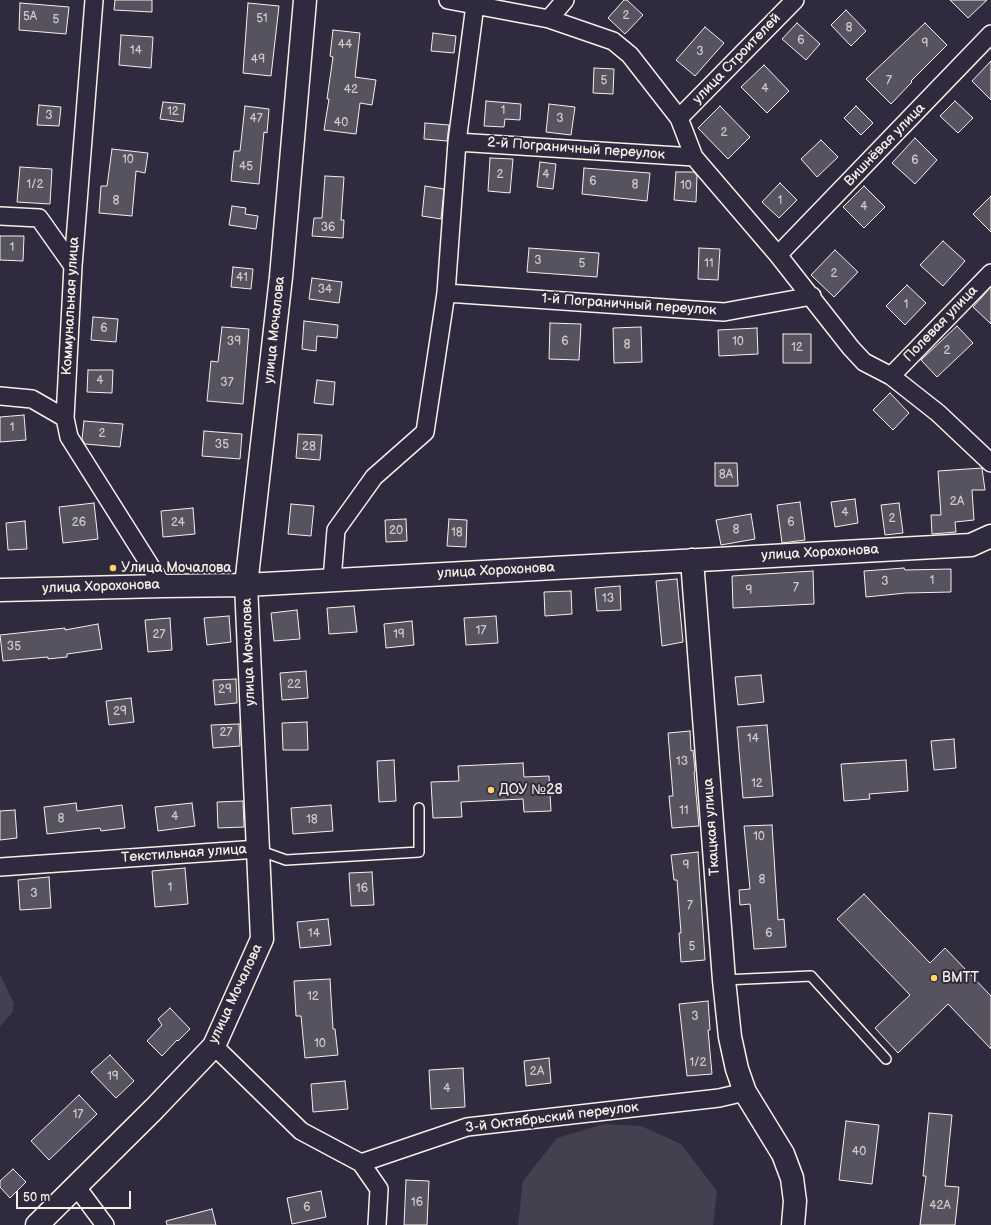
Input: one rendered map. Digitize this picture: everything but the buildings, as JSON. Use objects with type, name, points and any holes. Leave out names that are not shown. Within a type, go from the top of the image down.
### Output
[{"type":"street","name":"Коммунальная улица","points":[[94,0],[73,266],[65,418],[70,438],[163,586]]},
{"type":"street","name":"улица Мочалова","points":[[37,1225],[154,1109],[214,1046],[262,939],[246,585],[281,278],[305,0]]},
{"type":"street","points":[[448,0],[548,19],[613,41],[630,55],[679,118],[694,157],[812,296],[851,348],[864,362],[892,376],[938,413],[991,463]]},
{"type":"street","points":[[548,19],[565,0]]},
{"type":"street","name":"улица Строителей","points":[[679,118],[795,0]]},
{"type":"street","points":[[332,580],[336,530],[374,477],[425,432],[446,293],[457,142],[475,5]]},
{"type":"street","name":"Вишнёвая улица","points":[[778,255],[991,34]]},
{"type":"street","name":"2-й Пограничный переулок","points":[[457,142],[694,157]]},
{"type":"street","points":[[0,216],[39,218],[73,266]]},
{"type":"street","name":"Полевая улица","points":[[892,376],[991,273]]},
{"type":"street","name":"1-й Пограничный переулок","points":[[446,293],[724,312],[812,296]]},
{"type":"street","points":[[0,396],[32,399],[65,418]]},
{"type":"street","name":"улица Хорохонова","points":[[0,590],[246,585],[971,545],[991,536]]},
{"type":"street","name":"Ткацкая улица","points":[[692,560],[724,980],[730,1037],[737,1069],[745,1092],[783,1154],[792,1178],[794,1201],[793,1225]]},
{"type":"street","name":"Текстильная улица","points":[[0,867],[258,849]]},
{"type":"street","points":[[214,1046],[301,1131],[360,1163],[379,1189],[377,1225]]},
{"type":"street","name":"3-й Октябрьский переулок","points":[[360,1163],[467,1127],[719,1098],[745,1092]]},
{"type":"street","points":[[76,1186],[105,1225]]},
{"type":"lane","name":"Текстильная улица","points":[[258,849],[286,860],[419,852],[419,808]]},
{"type":"lane","points":[[724,980],[811,976],[886,1059]]},
{"type":"shaded area","points":[[0,974],[14,1004],[12,1013],[0,1026]]},
{"type":"shaded area","points":[[604,1124],[641,1126],[681,1144],[717,1191],[713,1225],[518,1225],[523,1181],[557,1138]]},
{"type":"place","name":"Улица Мочалова","points":[[113,568]]},
{"type":"place","name":"ДОУ №28","points":[[491,790]]},
{"type":"place","name":"ВМТТ","points":[[934,978]]}]
